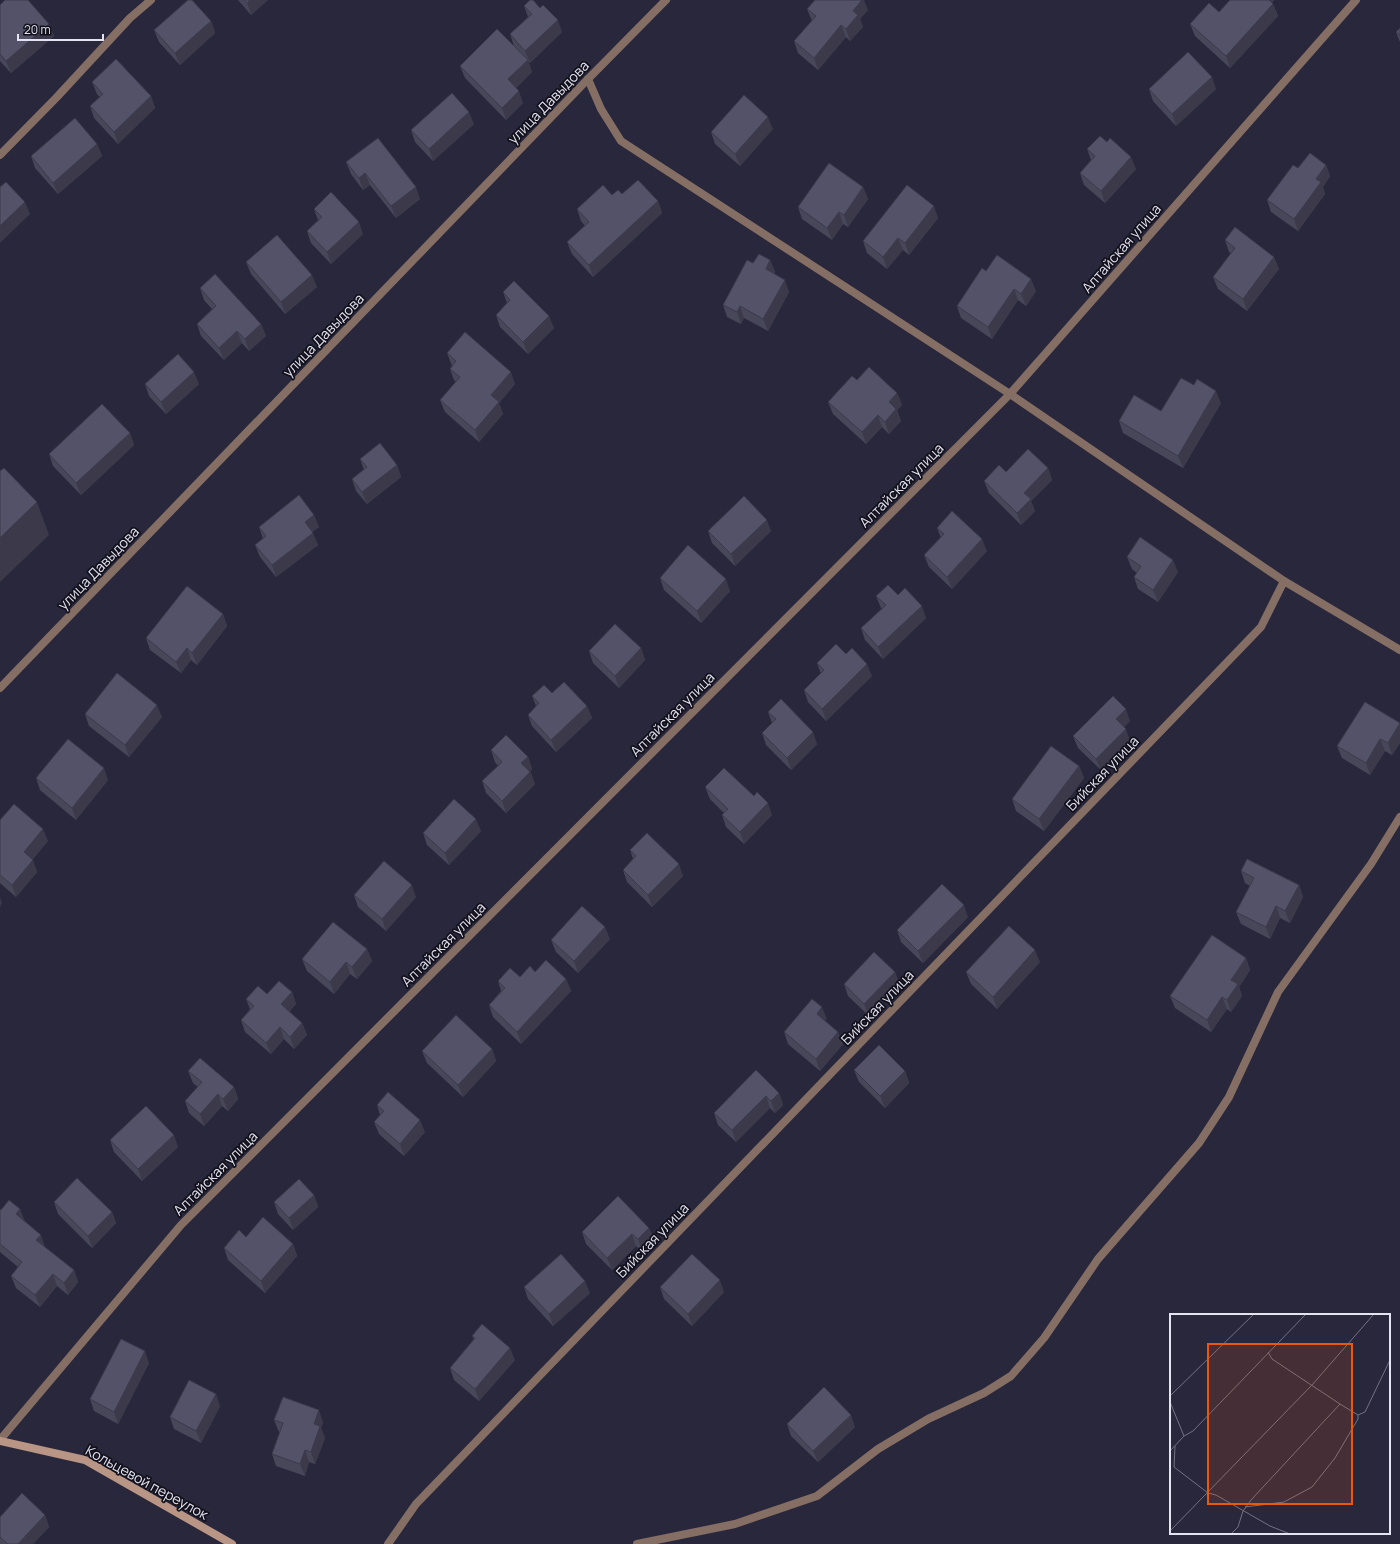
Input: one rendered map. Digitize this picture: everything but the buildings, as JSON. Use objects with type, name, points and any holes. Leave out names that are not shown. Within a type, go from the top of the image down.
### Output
[{"type":"street","points":[[0,156],[130,18],[151,0]]},
{"type":"street","name":"улица Давыдова","points":[[0,688],[666,0]]},
{"type":"street","name":"Алтайская улица","points":[[0,1441],[181,1225],[1010,394],[1356,0]]},
{"type":"street","points":[[588,80],[601,109],[620,140],[1010,394],[1284,581],[1400,650]]},
{"type":"street","name":"Бийская улица","points":[[388,1544],[422,1498],[1261,627],[1284,581]]},
{"type":"street","points":[[637,1544],[735,1524],[817,1496],[878,1449],[928,1419],[984,1393],[1011,1376],[1044,1338],[1098,1259],[1198,1144],[1229,1097],[1278,992],[1371,864],[1400,817]]},
{"type":"street","name":"Кольцевой переулок","points":[[0,1441],[85,1460],[232,1544]]}]
